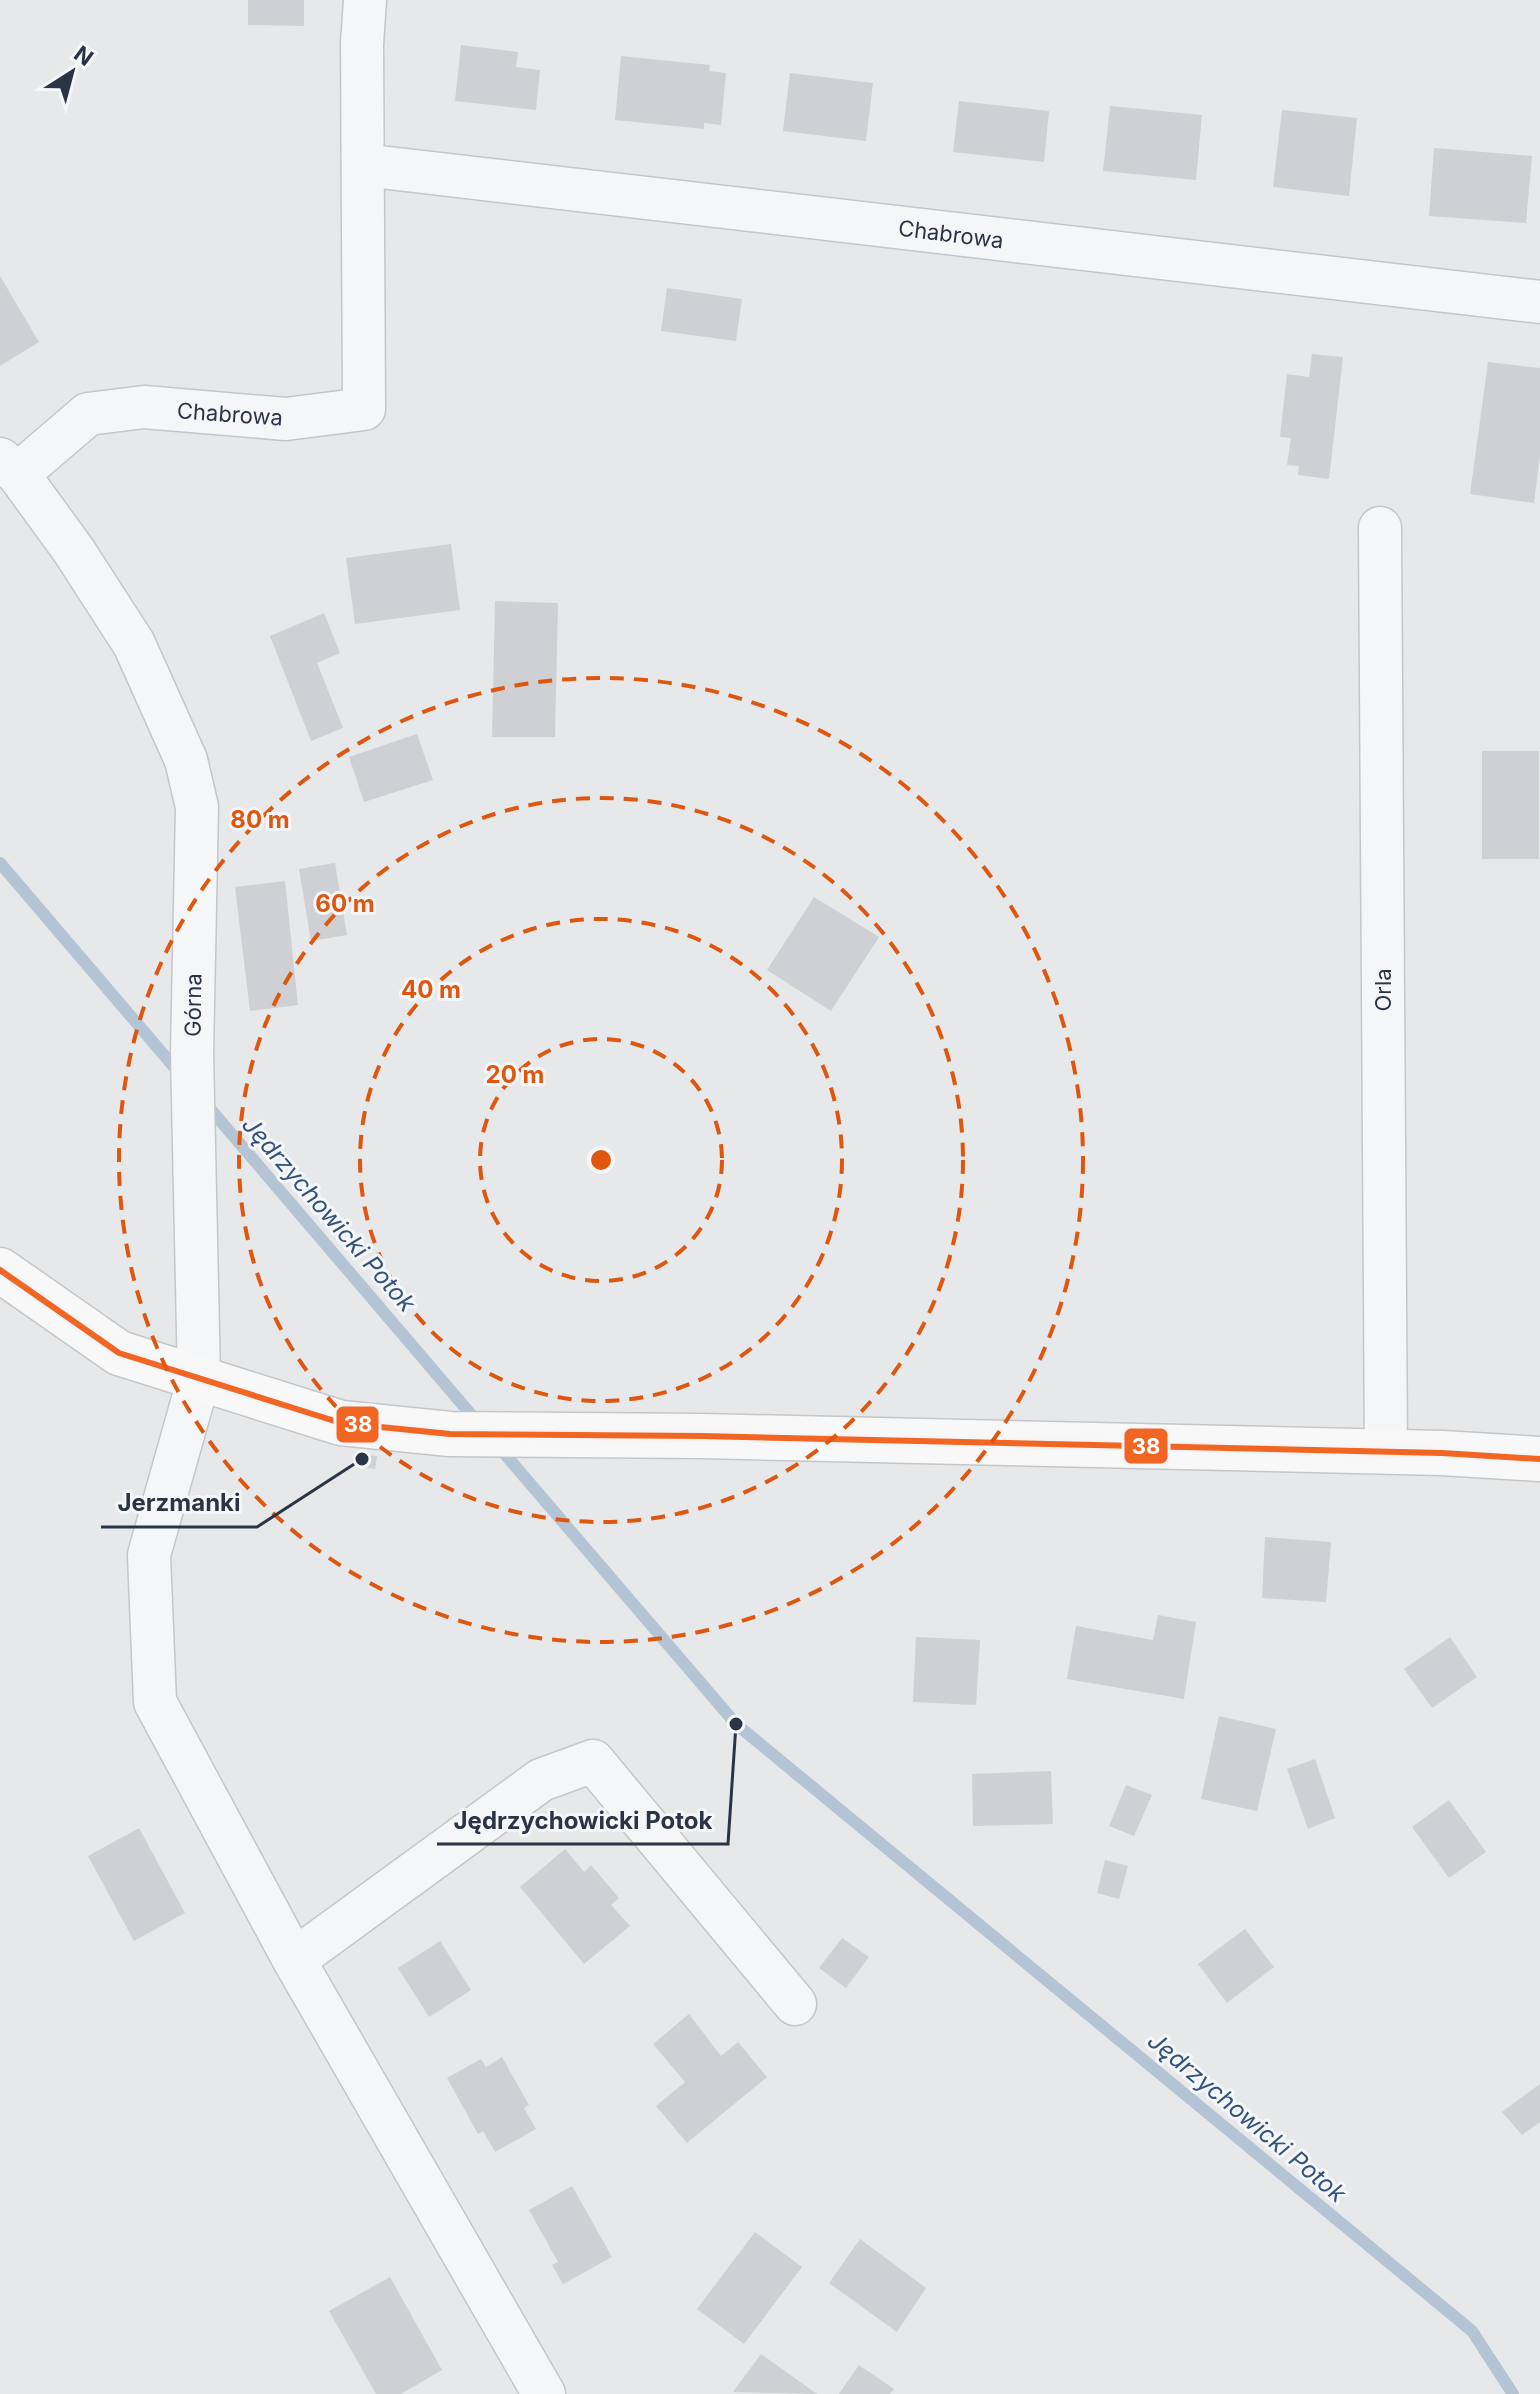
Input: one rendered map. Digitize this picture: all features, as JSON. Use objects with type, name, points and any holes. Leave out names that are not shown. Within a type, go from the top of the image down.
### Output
[{"type":"street","name":"Chabrowa","points":[[9,466],[88,414],[144,407],[286,419],[364,409],[362,44],[365,0]]},
{"type":"street","name":"Chabrowa","points":[[363,165],[1540,302]]},
{"type":"street","name":"Górna","points":[[9,466],[74,551],[134,644],[186,760],[197,807],[192,1053],[199,1378],[149,1555],[155,1702],[294,1960],[544,2394]]},
{"type":"street","name":"Orla","points":[[1380,528],[1386,1452]]},
{"type":"street","points":[[0,1270],[119,1353],[341,1423],[450,1434],[1386,1452],[1540,1459]]},
{"type":"street","points":[[294,1960],[541,1780],[593,1761],[795,2004]]},
{"type":"building","points":[[248,0],[304,0],[304,26],[248,25]]},
{"type":"building","points":[[461,45],[518,52],[516,67],[540,70],[536,110],[455,101]]},
{"type":"building","points":[[621,56],[710,65],[709,71],[726,73],[721,125],[704,123],[704,129],[615,120]]},
{"type":"building","points":[[790,73],[873,83],[866,141],[783,131]]},
{"type":"building","points":[[959,101],[1049,111],[1044,162],[953,152]]},
{"type":"building","points":[[1110,106],[1202,115],[1196,180],[1103,171]]},
{"type":"building","points":[[1282,110],[1357,118],[1349,196],[1273,187]]},
{"type":"building","points":[[1434,148],[1532,156],[1526,223],[1429,216]]},
{"type":"building","points":[[0,276],[39,342],[0,366]]},
{"type":"building","points":[[667,288],[742,299],[736,341],[661,331]]},
{"type":"building","points":[[1312,354],[1343,357],[1329,479],[1298,475],[1299,466],[1287,465],[1291,438],[1280,437],[1287,374],[1309,377]]},
{"type":"building","points":[[1488,362],[1540,368],[1540,455],[1534,503],[1470,494]]},
{"type":"building","points":[[451,544],[460,610],[355,624],[346,558]]},
{"type":"building","points":[[495,601],[558,603],[555,737],[492,737]]},
{"type":"building","points":[[324,613],[340,653],[317,663],[343,728],[311,741],[270,636]]},
{"type":"building","points":[[417,734],[433,780],[364,802],[349,757]]},
{"type":"building","points":[[1482,751],[1539,751],[1539,859],[1482,859]]},
{"type":"building","points":[[335,863],[347,935],[311,941],[299,869]]},
{"type":"building","points":[[285,881],[298,1005],[250,1011],[235,887]]},
{"type":"building","points":[[814,897],[879,937],[831,1011],[767,970]]},
{"type":"building","points":[[358,1454],[377,1456],[375,1469],[357,1466]]},
{"type":"building","points":[[1265,1537],[1331,1542],[1326,1602],[1262,1598]]},
{"type":"building","points":[[1158,1615],[1196,1622],[1184,1699],[1067,1679],[1076,1626],[1153,1640]]},
{"type":"building","points":[[916,1637],[980,1640],[976,1705],[913,1702]]},
{"type":"building","points":[[1450,1637],[1477,1677],[1432,1708],[1404,1669]]},
{"type":"building","points":[[1219,1716],[1276,1729],[1257,1811],[1201,1799]]},
{"type":"building","points":[[1315,1759],[1335,1818],[1308,1829],[1287,1769]]},
{"type":"building","points":[[1051,1771],[1053,1824],[973,1826],[972,1774]]},
{"type":"building","points":[[1126,1785],[1152,1795],[1134,1836],[1109,1826]]},
{"type":"building","points":[[1449,1800],[1486,1852],[1449,1878],[1412,1827]]},
{"type":"building","points":[[139,1828],[185,1913],[134,1941],[88,1856]]},
{"type":"building","points":[[565,1849],[584,1872],[591,1865],[619,1898],[611,1905],[630,1926],[584,1964],[520,1887]]},
{"type":"building","points":[[1105,1860],[1128,1866],[1119,1899],[1097,1893]]},
{"type":"building","points":[[1245,1929],[1274,1967],[1227,2003],[1198,1964]]},
{"type":"building","points":[[842,1938],[869,1957],[846,1988],[819,1968]]},
{"type":"building","points":[[440,1941],[471,1990],[429,2017],[398,1968]]},
{"type":"building","points":[[689,2014],[721,2056],[738,2042],[767,2077],[687,2143],[656,2106],[685,2082],[653,2044]]},
{"type":"building","points":[[502,2057],[529,2105],[524,2108],[536,2129],[495,2152],[483,2131],[478,2134],[447,2078],[481,2059],[486,2067]]},
{"type":"building","points":[[1540,2084],[1540,2122],[1522,2135],[1502,2112]]},
{"type":"building","points":[[572,2186],[612,2257],[563,2284],[552,2265],[558,2262],[529,2210]]},
{"type":"building","points":[[755,2232],[802,2267],[744,2344],[697,2309]]},
{"type":"building","points":[[860,2239],[926,2288],[897,2332],[829,2283]]},
{"type":"building","points":[[390,2277],[442,2370],[401,2394],[376,2394],[329,2311]]},
{"type":"building","points":[[761,2354],[817,2394],[733,2392]]},
{"type":"building","points":[[859,2365],[894,2389],[890,2394],[839,2394]]},
{"type":"waterway","name":"Jędrzychowicki Potok","points":[[0,863],[181,1075]]},
{"type":"waterway","name":"Jędrzychowicki Potok","points":[[206,1104],[480,1425]]},
{"type":"waterway","name":"Jędrzychowicki Potok","points":[[497,1445],[736,1724],[1472,2331],[1513,2394]]},
{"type":"transit line","name":"38","points":[[0,1270],[119,1353],[341,1423],[450,1434],[702,1436],[1442,1453],[1540,1459]]},
{"type":"place","name":"Jerzmanki","points":[[362,1459]]},
{"type":"place","name":"Jędrzychowicki Potok","points":[[736,1724]]}]
